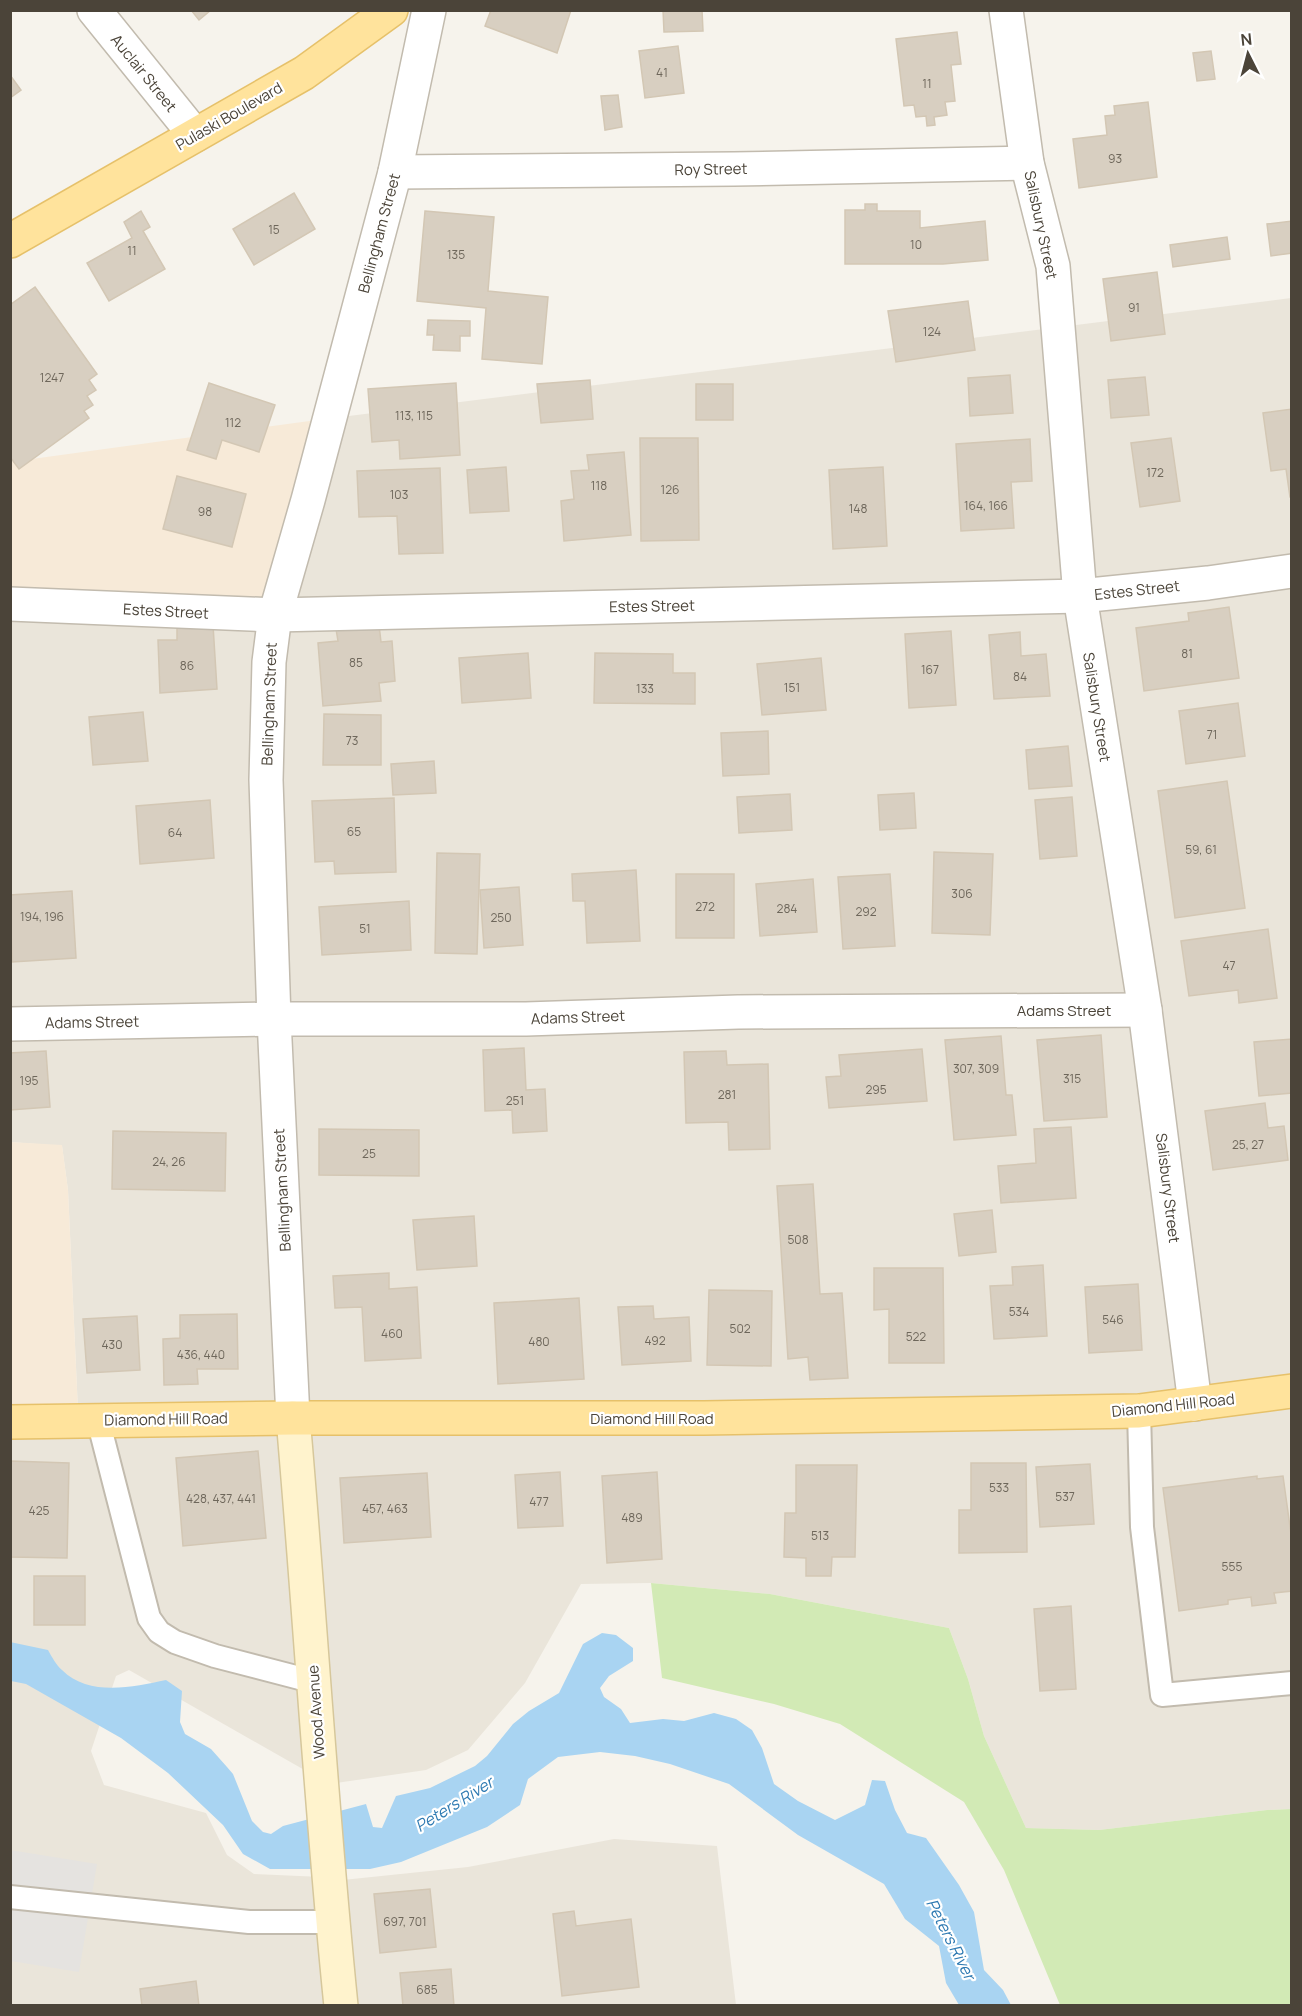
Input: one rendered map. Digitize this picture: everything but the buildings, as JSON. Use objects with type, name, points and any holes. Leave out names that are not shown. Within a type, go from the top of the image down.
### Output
[{"type":"main road","name":"Pulaski Boulevard","points":[[10,240],[304,73],[391,10]]},
{"type":"main road","name":"Diamond Hill Road","points":[[10,1422],[293,1418],[693,1418],[1139,1411],[1292,1391]]},
{"type":"street","name":"Auclair Street","points":[[94,10],[195,135]]},
{"type":"street","name":"Bellingham Street","points":[[293,1418],[273,1019],[266,780],[268,662],[274,615],[308,500],[395,172],[429,10]]},
{"type":"street","name":"Salisbury Street","points":[[1006,10],[1027,163],[1053,266],[1080,596],[1145,1010],[1195,1404]]},
{"type":"street","name":"Roy Street","points":[[395,172],[734,169],[1027,163]]},
{"type":"street","name":"Estes Street","points":[[10,604],[274,615],[1080,596],[1208,583],[1292,571]]},
{"type":"street","name":"Adams Street","points":[[10,1024],[273,1019],[526,1019],[738,1012],[1145,1010]]},
{"type":"street","name":"Wood Avenue","points":[[293,1418],[315,1682],[321,1785],[341,2006]]},
{"type":"lane","points":[[1139,1411],[1142,1527],[1162,1695],[1292,1683]]},
{"type":"lane","points":[[98,1420],[149,1618],[159,1632],[175,1642],[215,1656],[315,1682]]},
{"type":"lane","points":[[10,1897],[249,1922],[333,1922]]},
{"type":"shaded area","points":[[1291,298],[1291,1809],[1099,1830],[1026,1828],[984,1736],[968,1679],[949,1628],[770,1594],[651,1583],[581,1584],[525,1683],[468,1750],[426,1770],[329,1784],[129,1670],[116,1676],[91,1751],[104,1785],[206,1813],[227,1855],[254,1874],[322,1877],[333,1881],[468,1867],[614,1839],[717,1846],[736,2005],[11,2005],[10,1434],[79,1433],[68,1190],[62,1146],[11,1142],[11,613],[317,420]]},
{"type":"shaded area","points":[[317,420],[275,600],[11,613],[10,462]]},
{"type":"shaded area","points":[[10,1142],[62,1145],[68,1190],[79,1433],[11,1434]]},
{"type":"shaded area","points":[[10,1850],[97,1864],[79,1972],[11,1961]]},
{"type":"green space","points":[[651,1583],[770,1594],[949,1628],[968,1679],[984,1736],[1026,1828],[1099,1830],[1291,1809],[1291,2005],[1060,2005],[1004,1870],[964,1802],[840,1724],[774,1704],[662,1678]]},
{"type":"water","name":"Peters River","points":[[602,1633],[616,1635],[633,1648],[633,1661],[609,1676],[600,1688],[604,1697],[621,1709],[630,1723],[663,1719],[684,1721],[714,1713],[736,1719],[752,1730],[762,1748],[774,1784],[798,1801],[835,1820],[865,1805],[872,1780],[885,1781],[895,1810],[907,1833],[926,1838],[959,1885],[974,1912],[984,1970],[1003,1990],[1011,2005],[959,2005],[946,1983],[939,1946],[905,1919],[884,1884],[798,1835],[729,1784],[670,1764],[635,1756],[600,1752],[558,1757],[528,1779],[520,1805],[487,1827],[401,1862],[370,1869],[270,1869],[243,1854],[223,1825],[168,1773],[121,1738],[26,1684],[11,1681],[10,1642],[48,1650],[62,1670],[85,1684],[112,1688],[166,1680],[182,1691],[180,1722],[185,1734],[211,1749],[233,1774],[252,1821],[263,1832],[271,1834],[283,1826],[366,1804],[373,1827],[382,1828],[396,1796],[430,1788],[475,1766],[487,1756],[513,1724],[529,1711],[559,1693],[583,1644]]}]
